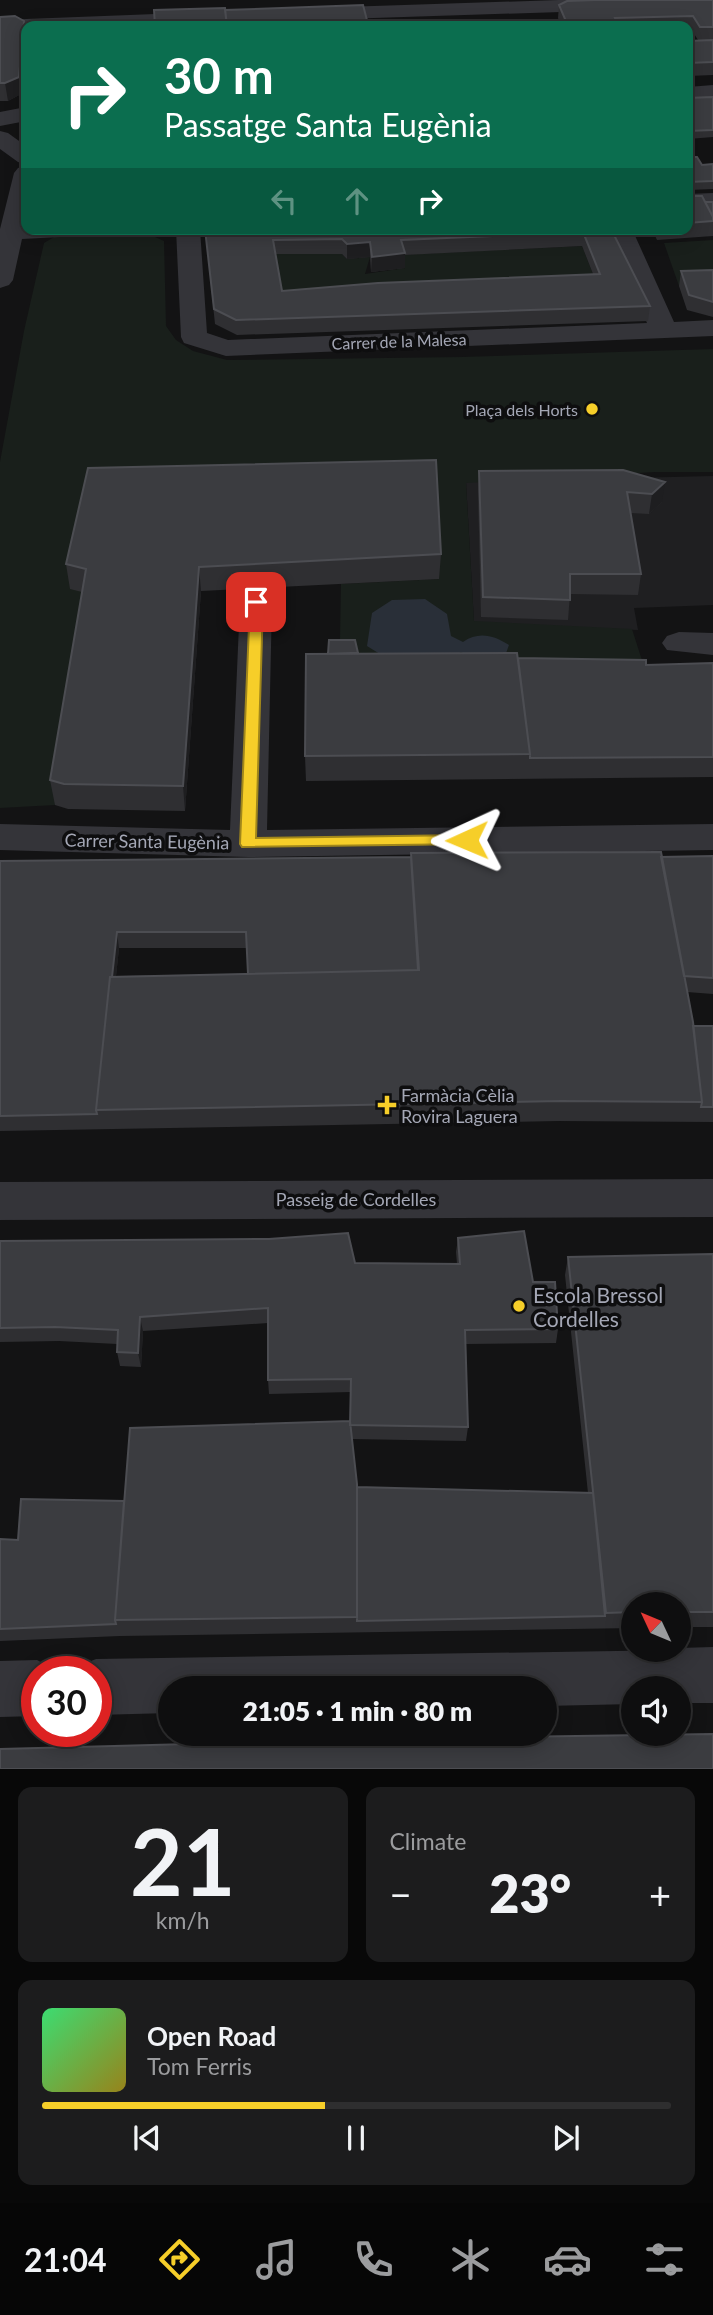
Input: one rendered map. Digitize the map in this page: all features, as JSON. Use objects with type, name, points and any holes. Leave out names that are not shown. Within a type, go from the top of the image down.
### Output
[{"type":"street","points":[[298,15],[533,3],[713,1]]},
{"type":"street","points":[[533,3],[540,21]]},
{"type":"street","points":[[51,19],[230,17]]},
{"type":"street","points":[[0,26],[21,23]]},
{"type":"street","points":[[693,93],[713,92]]},
{"type":"street","points":[[0,112],[21,113]]},
{"type":"street","points":[[0,121],[21,115]]},
{"type":"street","points":[[0,121],[21,122]]},
{"type":"street","points":[[0,138],[21,158]]},
{"type":"street","points":[[0,280],[21,179]]},
{"type":"street","points":[[693,201],[713,200]]},
{"type":"street","points":[[12,232],[21,232]]},
{"type":"street","name":"Carrer de la Malesa","points":[[188,235],[194,337],[226,348],[713,328]]},
{"type":"street","points":[[623,235],[664,330]]},
{"type":"street","points":[[248,844],[256,602]]},
{"type":"street","points":[[679,643],[713,643]]},
{"type":"street","name":"Carrer Santa Eugènia","points":[[0,837],[248,844],[713,837]]},
{"type":"street","name":"Passeig de Cordelles","points":[[0,1201],[713,1198]]},
{"type":"street","points":[[112,1687],[713,1675]]},
{"type":"street","points":[[0,1689],[21,1688]]},
{"type":"shaded area","points":[[150,235],[164,241],[166,326],[176,340],[193,351],[227,360],[462,357],[713,349],[713,472],[655,472],[466,483],[474,621],[632,629],[647,676],[362,680],[355,649],[340,639],[341,584],[439,579],[89,594],[55,805],[0,808],[0,462],[24,331],[44,243],[54,237]]},
{"type":"shaded area","points":[[713,240],[713,285],[679,286],[664,243]]},
{"type":"shaded area","points":[[582,246],[599,289],[283,306],[273,254],[342,254],[347,259],[370,257],[365,274],[405,268],[401,255]]},
{"type":"shaded area","points":[[713,476],[713,605],[634,608],[638,630],[474,622],[466,482]]},
{"type":"shaded area","points":[[425,599],[447,614],[451,636],[463,642],[480,635],[498,639],[509,645],[505,656],[474,660],[461,652],[447,660],[388,659],[367,646],[372,613],[392,600]]},
{"type":"building","points":[[713,0],[713,27],[700,27],[693,16],[566,21],[559,5],[567,1]]},
{"type":"building","points":[[363,5],[367,21],[226,21],[225,10]]},
{"type":"building","points":[[225,8],[226,21],[155,21],[154,10]]},
{"type":"building","points":[[15,16],[24,21],[21,21],[19,77],[5,83],[0,83],[0,17]]},
{"type":"building","points":[[713,40],[713,62],[693,63],[693,41]]},
{"type":"building","points":[[713,97],[713,130],[693,131],[693,98]]},
{"type":"building","points":[[693,157],[697,157],[702,165],[713,164],[713,181],[693,182]]},
{"type":"building","points":[[693,196],[702,196],[713,221],[693,223]]},
{"type":"building","points":[[705,202],[713,202],[713,217]]},
{"type":"building","points":[[206,235],[515,235],[401,240],[405,253],[372,257],[370,242],[347,244],[342,239],[273,240],[282,291],[378,283],[600,274],[584,235],[614,235],[650,306],[236,320],[214,309]]},
{"type":"building","points":[[713,270],[713,302],[689,295],[681,271]]},
{"type":"building","points":[[436,460],[441,554],[199,567],[183,786],[64,784],[50,780],[86,569],[66,564],[88,468]]},
{"type":"building","points":[[623,470],[665,482],[652,494],[627,492],[641,574],[570,574],[570,600],[483,597],[479,471]]},
{"type":"building","points":[[329,640],[355,640],[358,653],[328,654]]},
{"type":"building","points":[[517,653],[530,754],[305,756],[306,654]]},
{"type":"building","points":[[518,658],[646,660],[646,665],[713,663],[713,757],[530,758]]},
{"type":"building","points":[[661,852],[693,1022],[702,1102],[561,1101],[96,1110],[110,977],[419,970],[411,853]]},
{"type":"building","points":[[713,856],[713,978],[684,976],[661,857]]},
{"type":"building","points":[[411,857],[418,970],[248,974],[246,932],[117,932],[97,1114],[0,1116],[0,861]]},
{"type":"building","points":[[693,1026],[713,1026],[713,1107],[701,1107]]},
{"type":"building","points":[[524,1231],[533,1282],[555,1282],[558,1329],[465,1330],[468,1427],[350,1425],[351,1379],[268,1380],[268,1308],[140,1317],[138,1353],[117,1352],[118,1330],[0,1328],[0,1241],[269,1239],[348,1233],[355,1263],[460,1264],[458,1238]]},
{"type":"building","points":[[713,1254],[713,1612],[691,1612],[691,1592],[621,1592],[621,1612],[606,1613],[568,1257]]},
{"type":"building","points":[[350,1421],[357,1484],[357,1617],[115,1620],[130,1428]]},
{"type":"building","points":[[357,1487],[593,1493],[605,1616],[357,1621]]},
{"type":"building","points":[[21,1499],[124,1501],[116,1624],[0,1629],[0,1539],[18,1540]]},
{"type":"building","points":[[691,1734],[713,1734],[713,1769],[0,1769],[0,1749],[158,1745],[557,1746],[557,1736],[621,1735],[621,1746],[691,1746]]},
{"type":"place","name":"Plaça dels Horts","points":[[592,409]]},
{"type":"place","name":"Farmàcia Cèlia Rovira Laguera","points":[[387,1105]]},
{"type":"place","name":"Escola Bressol Cordelles","points":[[519,1306]]},
{"type":"route","points":[[256,602],[248,844],[467,840]]}]
